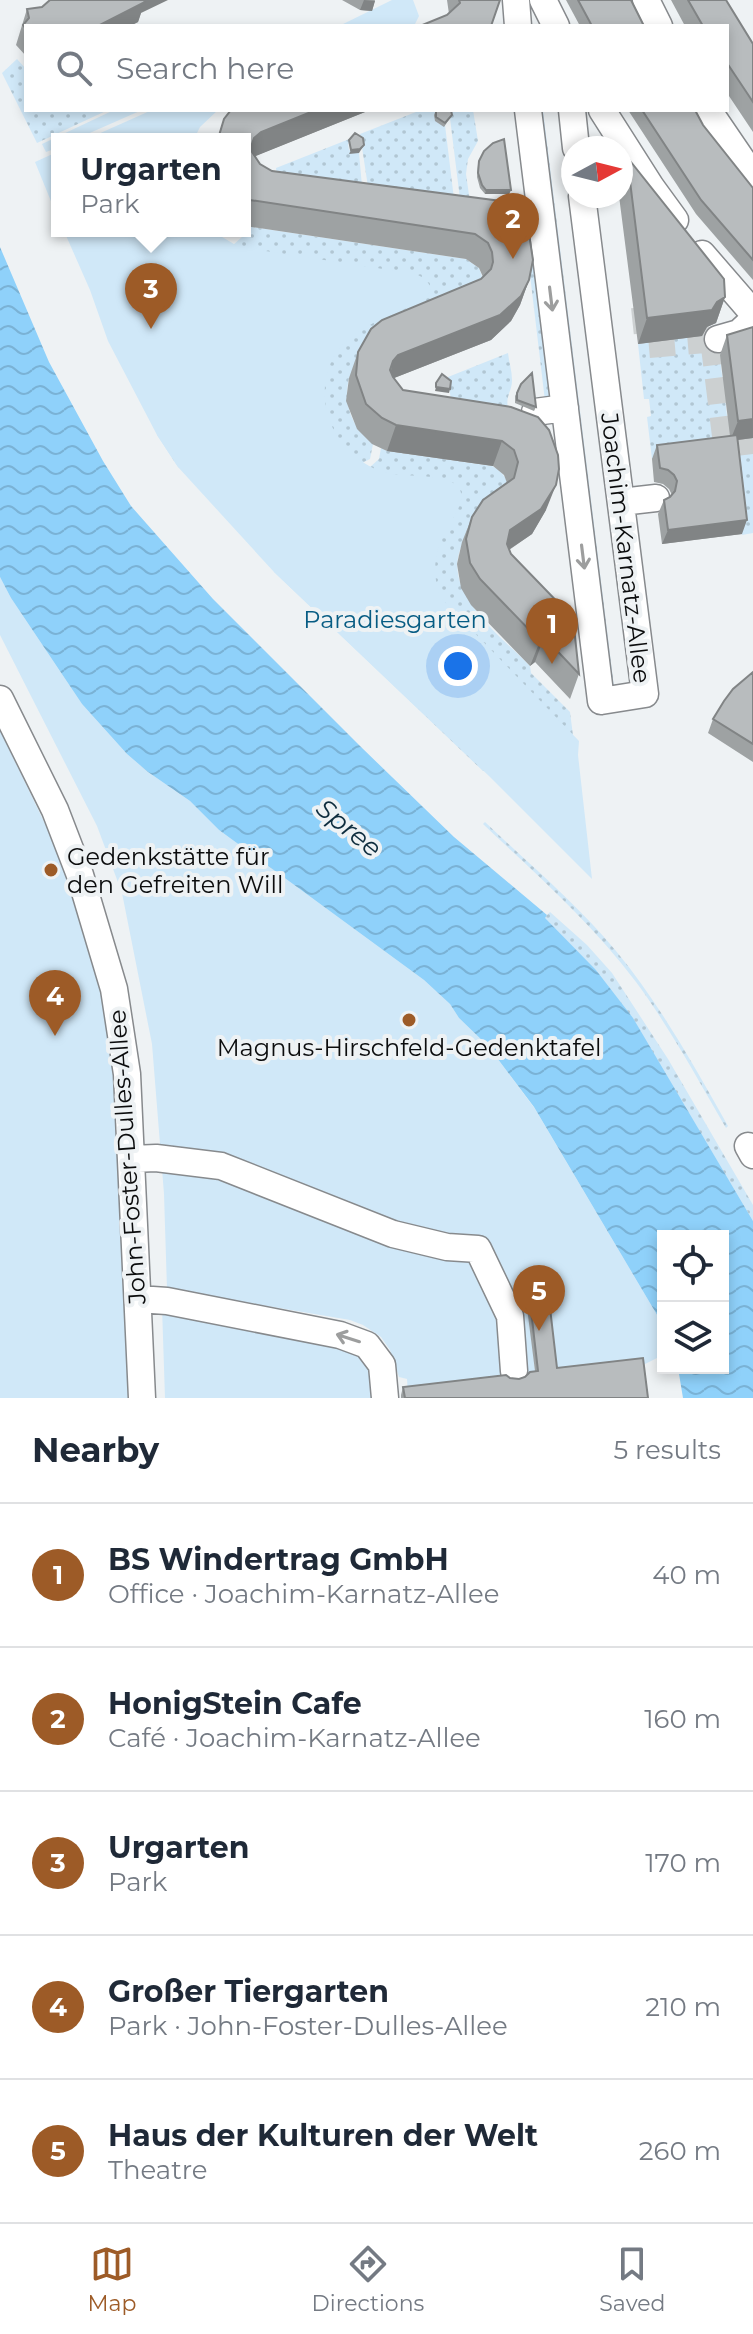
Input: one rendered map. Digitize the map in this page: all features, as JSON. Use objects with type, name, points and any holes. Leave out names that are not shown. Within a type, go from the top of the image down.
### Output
[{"type":"street","points":[[516,0],[518,24]]},
{"type":"street","points":[[543,0],[555,24]]},
{"type":"street","points":[[646,0],[669,23]]},
{"type":"street","name":"Joachim-Karnatz-Allee","points":[[528,112],[528,208],[566,417],[601,701],[645,694],[584,208]]},
{"type":"street","points":[[572,112],[575,136]]},
{"type":"street","points":[[603,112],[679,226],[753,313]]},
{"type":"street","points":[[710,112],[749,161]]},
{"type":"street","points":[[718,339],[739,333],[753,320]]},
{"type":"street","points":[[535,412],[566,417]]},
{"type":"street","points":[[507,417],[544,430],[566,417]]},
{"type":"street","points":[[621,502],[656,498]]},
{"type":"street","name":"John-Foster-Dulles-Allee","points":[[0,699],[65,805],[80,875],[114,989],[127,1074],[142,1398]]},
{"type":"street","points":[[132,1159],[156,1158],[221,1166],[393,1234],[447,1247],[478,1249],[510,1316],[514,1371]]},
{"type":"street","points":[[138,1299],[167,1301],[340,1335],[367,1345],[382,1365],[385,1398]]},
{"type":"green space","points":[[392,0],[413,0],[419,16],[415,24],[343,24]]},
{"type":"green space","points":[[17,59],[24,67],[24,112],[104,112],[59,133],[51,133],[51,136],[37,143],[2,73]]},
{"type":"green space","points":[[110,112],[137,112],[90,133],[65,133]]},
{"type":"green space","points":[[148,112],[216,112],[197,133],[100,133]]},
{"type":"green space","points":[[416,112],[439,112],[445,125],[454,199],[368,187],[360,134]]},
{"type":"green space","points":[[449,112],[473,112],[478,141],[468,159],[466,174],[470,202],[460,199]]},
{"type":"green space","points":[[536,112],[543,112],[614,687],[609,687]]},
{"type":"green space","points":[[357,136],[348,144],[349,150],[359,153],[362,186],[277,175],[276,168]]},
{"type":"green space","points":[[51,140],[51,150],[46,152],[42,144]]},
{"type":"green space","points":[[51,155],[51,201],[35,162]]},
{"type":"green space","points":[[527,198],[552,400],[545,401],[521,199]]},
{"type":"green space","name":"Paradiesgarten","points":[[251,227],[466,259],[479,268],[484,282],[349,378],[348,406],[355,423],[373,444],[370,459],[362,463],[370,467],[379,459],[381,448],[492,466],[505,477],[509,487],[465,538],[457,562],[459,580],[477,612],[570,712],[575,751],[483,771],[274,572],[301,509],[178,467],[157,435],[164,299],[242,237],[251,237]]},
{"type":"green space","name":"Paradiesgarten","points":[[67,237],[222,237],[239,247],[416,274],[427,281],[431,289],[422,300],[358,332],[337,353],[325,381],[327,413],[343,444],[368,465],[391,474],[445,480],[459,488],[461,501],[442,537],[436,557],[440,597],[579,741],[592,879],[489,776],[274,572],[178,467],[157,435],[108,341]]},
{"type":"green space","points":[[717,334],[730,440],[753,438],[753,533],[742,535],[731,449],[652,459],[647,417],[651,416],[649,399],[644,399],[638,344]]},
{"type":"green space","points":[[508,353],[512,380],[507,402],[509,413],[451,401],[448,377]]},
{"type":"green space","points":[[0,577],[82,704],[127,754],[190,801],[219,830],[424,980],[450,1004],[459,1018],[488,1046],[535,1109],[657,1315],[657,1358],[641,1366],[554,1376],[526,1292],[536,1378],[408,1394],[407,1379],[399,1377],[390,1350],[381,1337],[363,1325],[350,1320],[167,1289],[164,1194],[152,1044],[122,893],[97,826],[0,635]]},
{"type":"green space","points":[[0,730],[71,878],[98,967],[116,1077],[131,1398],[0,1398]]},
{"type":"green space","points":[[485,822],[585,917],[632,971],[689,1058],[728,1126],[726,1128],[660,1017],[619,960],[563,900],[483,824]]},
{"type":"green space","points":[[550,912],[587,945],[612,973],[668,1059],[753,1205],[753,1221],[633,1019],[596,970],[544,918]]},
{"type":"green space","points":[[162,1307],[364,1347],[385,1398],[165,1398]]},
{"type":"water","name":"Spree","points":[[0,247],[49,362],[131,506],[213,599],[361,747],[454,837],[547,915],[545,918],[596,970],[633,1018],[753,1221],[753,1398],[683,1398],[679,1374],[729,1374],[729,1230],[657,1230],[657,1315],[534,1107],[488,1046],[424,980],[219,830],[190,801],[127,754],[82,704],[0,577]]},
{"type":"building","points":[[50,0],[145,2],[102,24],[24,26],[23,25],[29,18],[27,9],[42,7]]},
{"type":"building","points":[[459,0],[500,0],[492,24],[425,24],[447,15],[460,3]]},
{"type":"building","points":[[578,0],[631,0],[643,24],[591,24]]},
{"type":"building","points":[[688,0],[726,0],[753,44],[753,102],[729,66],[729,24],[702,24]]},
{"type":"building","points":[[229,112],[311,112],[261,132],[254,138],[252,152],[260,164],[272,171],[501,201],[520,218],[529,234],[533,260],[529,280],[521,296],[500,315],[398,355],[390,370],[403,390],[511,407],[538,417],[549,430],[558,455],[556,485],[541,509],[510,530],[507,544],[511,554],[573,618],[579,674],[544,637],[540,641],[480,579],[470,563],[466,539],[472,517],[483,500],[514,478],[518,462],[514,450],[502,441],[396,425],[366,404],[356,375],[358,352],[371,329],[382,320],[481,279],[491,269],[493,262],[488,243],[475,234],[251,200],[251,133],[220,133]]},
{"type":"building","points":[[436,112],[451,112],[445,123],[436,117]]},
{"type":"building","points":[[643,112],[696,112],[753,188],[753,260],[701,200]]},
{"type":"building","points":[[355,133],[363,138],[364,145],[351,150],[349,140]]},
{"type":"building","points":[[504,139],[511,190],[486,190],[478,173],[479,161],[493,143]]},
{"type":"building","points":[[633,165],[724,279],[725,297],[712,310],[647,318],[633,205]]},
{"type":"building","points":[[753,327],[753,419],[738,421],[727,335]]},
{"type":"building","points":[[532,373],[536,407],[517,400],[521,384]]},
{"type":"building","points":[[442,374],[451,381],[450,389],[436,387]]},
{"type":"building","points":[[737,435],[747,520],[668,530],[664,500],[675,491],[677,481],[668,470],[660,468],[657,445]]},
{"type":"building","points":[[753,672],[753,744],[713,719],[733,689]]},
{"type":"building","points":[[547,1282],[557,1368],[643,1358],[648,1398],[405,1398],[403,1387],[506,1375],[519,1379],[538,1371],[528,1284]]},
{"type":"tunnel","points":[[644,307],[648,345],[718,339]]},
{"type":"tunnel","points":[[713,339],[726,444],[753,441]]},
{"type":"place","name":"HonigStein Cafe","points":[[513,259]]},
{"type":"place","name":"Urgarten","points":[[151,329]]},
{"type":"place","name":"BS Windertrag GmbH","points":[[552,664]]},
{"type":"place","name":"Gedenkstätte für den Gefreiten Will","points":[[51,870]]},
{"type":"place","name":"Magnus-Hirschfeld-Gedenktafel","points":[[409,1020]]},
{"type":"place","name":"Großer Tiergarten","points":[[55,1036]]},
{"type":"place","name":"Haus der Kulturen der Welt","points":[[539,1331]]}]
